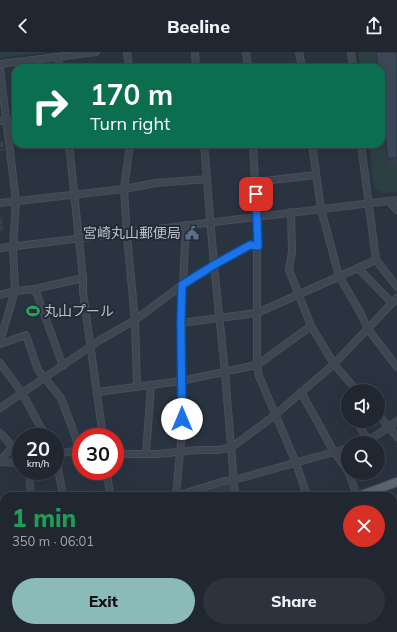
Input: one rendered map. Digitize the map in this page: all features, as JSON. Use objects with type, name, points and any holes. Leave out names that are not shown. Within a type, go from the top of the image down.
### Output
[{"type":"main road","points":[[369,492],[397,482]]},
{"type":"street","points":[[0,64],[96,52]]},
{"type":"street","points":[[128,52],[129,64]]},
{"type":"street","points":[[195,52],[196,64]]},
{"type":"street","points":[[246,52],[248,64]]},
{"type":"street","points":[[299,52],[301,64]]},
{"type":"street","points":[[351,52],[352,64]]},
{"type":"street","points":[[58,57],[59,64]]},
{"type":"street","points":[[0,68],[16,200],[13,247],[15,290],[0,341]]},
{"type":"street","points":[[0,121],[12,120]]},
{"type":"street","points":[[69,148],[83,278],[83,292],[102,428]]},
{"type":"street","points":[[129,148],[124,190],[135,320],[137,387]]},
{"type":"street","points":[[204,148],[232,447],[235,492]]},
{"type":"street","points":[[253,148],[258,217],[257,365],[259,376],[296,463],[306,492]]},
{"type":"street","points":[[313,148],[322,208],[339,276],[368,329],[397,367]]},
{"type":"street","points":[[362,148],[376,260],[397,287]]},
{"type":"street","points":[[255,182],[316,175]]},
{"type":"street","points":[[0,202],[124,190],[156,183],[207,179]]},
{"type":"street","points":[[0,248],[397,200]]},
{"type":"street","points":[[389,201],[397,210]]},
{"type":"street","points":[[291,212],[292,252],[289,270],[312,326],[334,364],[351,384]]},
{"type":"street","points":[[176,492],[182,431],[181,323],[186,225]]},
{"type":"street","points":[[0,408],[90,346],[135,320],[182,285],[250,245],[258,246]]},
{"type":"street","points":[[181,323],[257,313],[376,260]]},
{"type":"street","points":[[124,454],[218,450],[232,447],[275,415],[334,364],[395,301],[358,268]]},
{"type":"street","points":[[0,295],[15,290],[35,289],[83,278]]},
{"type":"street","points":[[35,289],[63,366]]},
{"type":"street","points":[[97,392],[181,381],[257,365],[312,326]]},
{"type":"street","points":[[0,344],[26,335],[38,370],[61,398],[72,428]]},
{"type":"street","points":[[0,363],[22,393],[41,428]]},
{"type":"street","points":[[146,454],[151,385]]},
{"type":"street","points":[[302,392],[334,452],[341,461]]},
{"type":"street","points":[[374,436],[397,421]]},
{"type":"street","points":[[385,422],[397,437]]},
{"type":"street","points":[[0,433],[12,445]]},
{"type":"street","points":[[0,461],[12,447]]},
{"type":"street","points":[[189,492],[224,481],[234,480],[341,450]]},
{"type":"street","points":[[0,461],[12,462]]},
{"type":"street","points":[[29,480],[30,492]]},
{"type":"street","points":[[60,480],[62,492]]},
{"type":"street","points":[[108,480],[110,492]]},
{"type":"street","points":[[352,480],[356,492]]},
{"type":"green space","points":[[0,52],[47,52],[0,58]]},
{"type":"green space","points":[[358,52],[397,52],[397,192],[383,193],[374,187],[369,148],[385,148],[385,64],[360,64]]},
{"type":"green space","points":[[229,484],[231,485],[232,492],[211,492],[210,489]]},
{"type":"building","points":[[376,52],[397,52],[397,157],[388,159],[385,133],[385,64],[378,64]]},
{"type":"building","points":[[3,141],[4,147],[0,148],[0,142]]},
{"type":"building","points":[[0,217],[2,217],[3,225],[0,225]]},
{"type":"building","points":[[196,226],[197,232],[190,233],[190,227]]},
{"type":"place","name":"宮崎丸山郵便局","points":[[192,233]]},
{"type":"place","name":"丸山プール","points":[[33,311]]},
{"type":"route","points":[[182,419],[182,285],[250,245],[258,246],[256,194]]}]
